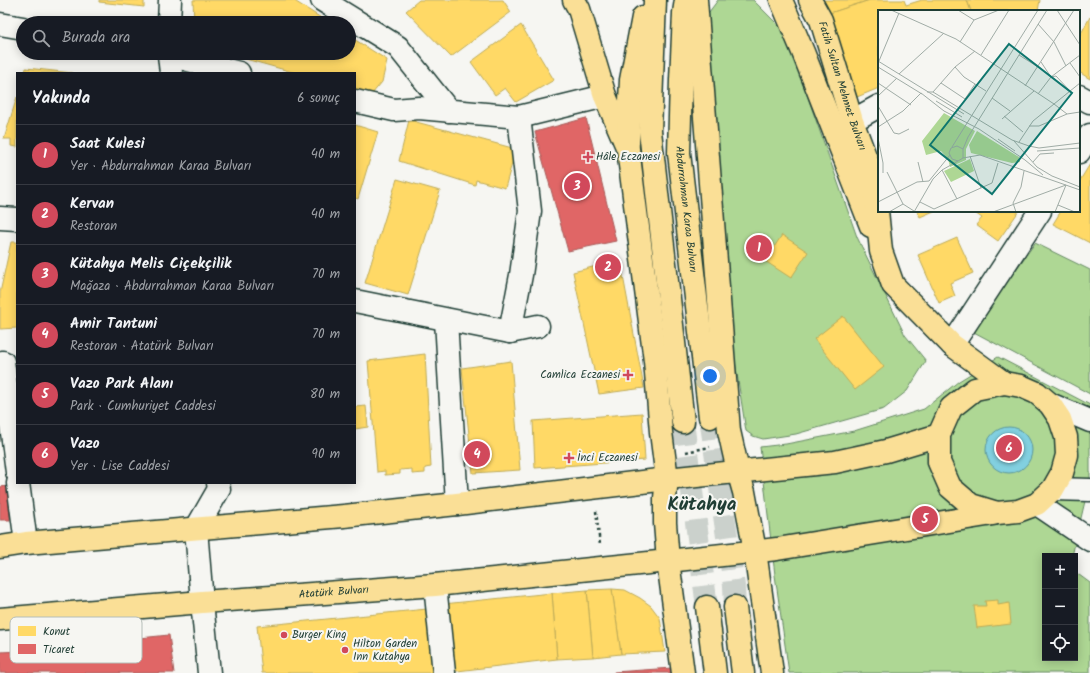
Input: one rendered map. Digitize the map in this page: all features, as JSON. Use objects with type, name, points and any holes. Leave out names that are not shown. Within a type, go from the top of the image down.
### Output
[{"type":"main road","points":[[574,0],[579,9],[605,96],[628,148]]},
{"type":"main road","points":[[646,0],[631,80],[628,148],[655,361],[666,479],[665,522],[668,561],[683,673]]},
{"type":"main road","points":[[655,0],[650,132],[683,422]]},
{"type":"main road","name":"Abdurrahman Karaa Bulvarı","points":[[686,0],[684,13],[679,153],[710,417]]},
{"type":"main road","points":[[696,0],[729,431],[744,492],[755,551],[772,673]]},
{"type":"main road","points":[[780,0],[803,52],[881,251]]},
{"type":"main road","name":"Fatih Sultan Mehmet Bulvarı","points":[[810,0],[821,20],[852,122],[874,180],[881,251],[893,285],[952,345],[1004,383]]},
{"type":"main road","points":[[1004,383],[1021,386],[1037,393],[1050,404],[1060,419],[1066,437],[1067,455],[1062,473],[1053,489],[1037,504],[1018,511],[997,513],[971,505],[950,487],[939,462],[939,435],[951,408],[974,389],[1004,383]]},
{"type":"main road","points":[[0,547],[26,543],[344,516],[738,471],[835,462],[886,451],[939,435]]},
{"type":"main road","name":"Atatürk Bulvarı","points":[[24,617],[435,585],[603,568],[777,549],[997,513]]},
{"type":"main road","points":[[707,607],[714,673]]},
{"type":"main road","points":[[735,607],[743,673]]},
{"type":"main road","name":"Atatürk Bulvarı","points":[[0,619],[10,618]]},
{"type":"street","points":[[169,16],[170,0]]},
{"type":"street","points":[[322,0],[348,16]]},
{"type":"street","points":[[356,21],[398,47],[449,111]]},
{"type":"street","points":[[0,25],[16,27]]},
{"type":"street","points":[[171,60],[234,72]]},
{"type":"street","points":[[356,101],[394,110],[419,108],[519,117],[605,96]]},
{"type":"street","points":[[1080,97],[1090,102]]},
{"type":"street","points":[[852,122],[878,107]]},
{"type":"street","points":[[510,332],[521,275],[530,211],[519,117]]},
{"type":"street","points":[[1080,150],[1090,135]]},
{"type":"street","points":[[952,345],[1039,212]]},
{"type":"street","points":[[356,301],[510,332],[538,326]]},
{"type":"street","points":[[446,320],[457,504]]},
{"type":"street","points":[[7,361],[16,461]]},
{"type":"street","points":[[1050,404],[1090,421]]},
{"type":"street","points":[[18,484],[26,543]]},
{"type":"street","points":[[209,673],[196,529],[219,489],[218,484]]},
{"type":"street","points":[[1053,489],[1090,490]]},
{"type":"street","points":[[1037,504],[1090,540]]},
{"type":"street","points":[[435,585],[444,673]]},
{"type":"path","points":[[664,455],[732,444]]},
{"type":"path","points":[[594,488],[603,568]]},
{"type":"green space","points":[[718,0],[753,0],[785,32],[857,237],[905,335],[926,361],[907,391],[884,409],[796,434],[763,439],[753,436],[746,431],[729,323],[706,16]]},
{"type":"green space","points":[[1035,243],[1090,270],[1090,394],[972,331]]},
{"type":"green space","points":[[998,357],[1090,405],[1090,480],[1073,553],[1042,553],[1042,661],[1078,661],[1078,574],[1090,583],[1090,673],[789,673],[775,575],[760,447],[786,444],[854,431],[924,409],[959,381]]},
{"type":"water","points":[[1009,427],[1022,431],[1028,437],[1032,450],[1028,463],[1022,469],[1009,473],[996,469],[990,463],[986,450],[990,437],[996,431]]},
{"type":"building: Konut","points":[[99,0],[144,0],[144,7],[99,2]]},
{"type":"building: Konut","points":[[193,0],[293,0],[318,16],[194,16]]},
{"type":"building: Konut","points":[[419,0],[503,0],[511,12],[451,57],[406,11]]},
{"type":"building: Konut","points":[[822,0],[870,0],[827,14]]},
{"type":"building: Konut","points":[[870,0],[904,0],[906,5],[922,0],[967,0],[971,10],[878,10],[878,88],[857,97],[827,14]]},
{"type":"building: Konut","points":[[967,0],[1040,0],[1038,10],[971,10]]},
{"type":"building: Konut","points":[[1090,17],[1090,79],[1080,73],[1080,35]]},
{"type":"building: Konut","points":[[521,25],[554,80],[516,102],[505,88],[495,95],[471,62]]},
{"type":"building: Konut","points":[[356,40],[387,60],[382,82],[372,94],[356,89],[356,72],[292,72],[249,60],[356,60]]},
{"type":"building: Konut","points":[[26,68],[64,72],[25,72]]},
{"type":"building: Konut","points":[[16,100],[16,147],[11,146],[11,139],[4,139]]},
{"type":"building: Konut","points":[[409,120],[516,149],[505,188],[476,180],[475,185],[399,161]]},
{"type":"building: Konut","points":[[356,125],[378,132],[358,199],[356,198]]},
{"type":"building: Konut","points":[[1090,164],[1090,243],[1053,224],[1060,212],[1080,212],[1080,180]]},
{"type":"building: Konut","points":[[397,179],[440,191],[408,295],[365,283]]},
{"type":"building: Konut","points":[[918,212],[932,212],[920,217]]},
{"type":"building: Konut","points":[[973,212],[1018,212],[998,241],[976,225],[982,218]]},
{"type":"building: Konut","points":[[782,235],[808,252],[791,278],[765,261]]},
{"type":"building: Konut","points":[[957,238],[973,273],[950,283],[955,296],[939,303],[918,255]]},
{"type":"building: Konut","points":[[11,242],[16,242],[16,328],[0,329],[0,293]]},
{"type":"building: Konut","points":[[620,260],[644,388],[599,394],[573,272]]},
{"type":"building: Konut","points":[[843,316],[884,367],[855,390],[814,339]]},
{"type":"building: Konut","points":[[425,354],[431,467],[425,468],[425,473],[412,474],[412,469],[400,470],[400,474],[385,475],[385,471],[377,472],[368,361]]},
{"type":"building: Konut","points":[[511,361],[520,470],[473,473],[462,368]]},
{"type":"building: Konut","points":[[366,406],[368,427],[356,429],[356,407]]},
{"type":"building: Konut","points":[[642,413],[645,460],[535,468],[533,421]]},
{"type":"building: Konut","points":[[612,589],[625,590],[651,606],[660,618],[665,652],[621,654]]},
{"type":"building: Konut","points":[[612,589],[621,654],[593,657],[587,590]]},
{"type":"building: Konut","points":[[587,590],[593,657],[557,659],[552,593]]},
{"type":"building: Konut","points":[[552,593],[557,659],[449,672],[443,604]]},
{"type":"building: Konut","points":[[998,600],[998,605],[1009,603],[1011,624],[977,628],[974,606],[986,606],[985,601]]},
{"type":"building: Konut","name":"Hilton Garden Inn Kutahya","points":[[427,609],[433,673],[262,673],[257,626]]},
{"type":"building: Ticaret","points":[[586,118],[616,241],[568,251],[535,132]]},
{"type":"building: Ticaret","points":[[8,486],[10,520],[0,520],[0,487]]},
{"type":"building: Ticaret","points":[[169,635],[174,673],[0,673],[0,652],[10,651],[10,663],[142,663],[142,638]]},
{"type":"building: Ticaret","points":[[672,668],[673,673],[614,673],[614,672]]},
{"type":"tunnel","points":[[710,417],[734,586],[735,607]]},
{"type":"tunnel","points":[[683,422],[707,607]]},
{"type":"place","name":"Hâle Eczanesi","points":[[588,157]]},
{"type":"place","name":"Kütahya Melis Ciçekçilik","points":[[577,186]]},
{"type":"place","name":"Saat Kulesi","points":[[759,248]]},
{"type":"place","name":"Kervan","points":[[608,267]]},
{"type":"place","name":"Camlica Eczanesi","points":[[628,375]]},
{"type":"place","name":"Vazo","points":[[1009,448]]},
{"type":"place","name":"Amir Tantuni","points":[[477,454]]},
{"type":"place","name":"İnci Eczanesi","points":[[569,458]]},
{"type":"place","name":"Vazo Park Alanı","points":[[925,519]]},
{"type":"place","name":"Burger King","points":[[284,635]]},
{"type":"place","name":"Hilton Garden Inn Kutahya","points":[[345,650]]},
{"type":"district","name":"Kütahya","points":[[702,505]]}]
